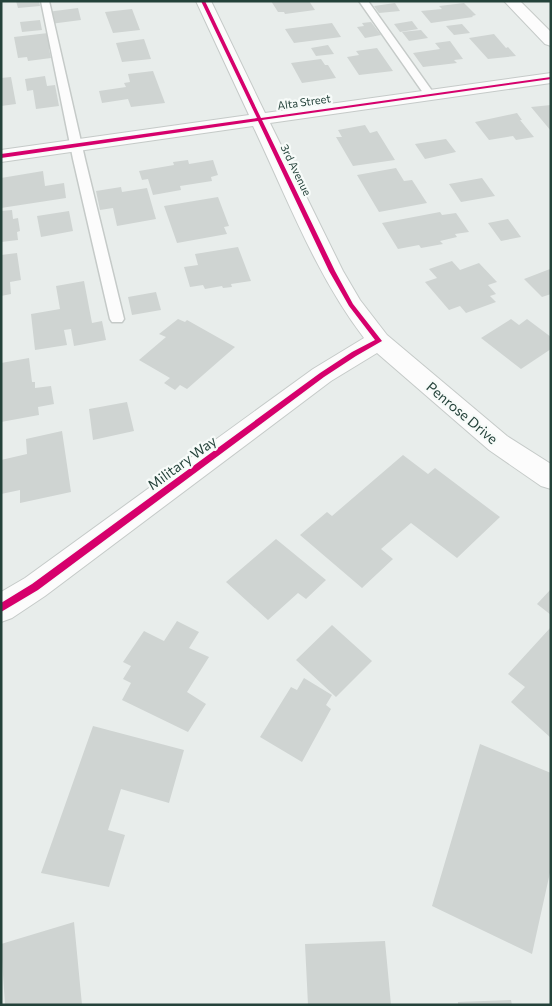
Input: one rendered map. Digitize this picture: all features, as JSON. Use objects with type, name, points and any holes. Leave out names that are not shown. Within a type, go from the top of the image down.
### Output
[{"type":"street","name":"3rd Avenue","points":[[203,1],[332,271],[351,305],[379,341]]},
{"type":"street","points":[[511,1],[551,41]]},
{"type":"street","name":"Alta Street","points":[[1,156],[551,78]]},
{"type":"street","name":"Penrose Drive","points":[[379,341],[498,443],[551,478]]},
{"type":"street","name":"Military Way","points":[[1,608],[35,587],[322,375],[354,354],[379,341]]},
{"type":"lane","points":[[45,1],[76,146],[117,319]]},
{"type":"lane","points":[[363,1],[430,95]]},
{"type":"building","points":[[16,1],[39,1],[40,6],[18,8]]},
{"type":"building","points":[[271,1],[309,1],[315,10],[285,14],[284,12],[278,12]]},
{"type":"building","points":[[395,3],[400,11],[379,13],[374,6]]},
{"type":"building","points":[[464,3],[476,15],[431,23],[421,11],[442,9],[439,6]]},
{"type":"building","points":[[78,8],[81,20],[50,24],[47,12]]},
{"type":"building","points":[[132,9],[140,30],[113,33],[105,12]]},
{"type":"building","points":[[40,20],[42,30],[22,32],[20,22]]},
{"type":"building","points":[[412,21],[418,29],[400,32],[394,24]]},
{"type":"building","points":[[371,22],[381,35],[365,38],[357,27],[364,26],[362,23]]},
{"type":"building","points":[[332,23],[341,37],[294,43],[285,29]]},
{"type":"building","points":[[462,24],[470,33],[454,35],[446,26]]},
{"type":"building","points":[[421,30],[428,38],[409,41],[402,32]]},
{"type":"building","points":[[48,33],[51,58],[28,61],[27,57],[18,58],[14,37]]},
{"type":"building","points":[[494,34],[516,56],[488,59],[469,38]]},
{"type":"building","points":[[144,39],[151,59],[122,62],[116,43]]},
{"type":"building","points":[[450,41],[463,59],[454,60],[457,63],[423,67],[413,53],[440,49],[435,43]]},
{"type":"building","points":[[328,45],[334,54],[316,56],[311,48]]},
{"type":"building","points":[[377,48],[393,71],[359,75],[347,57],[359,55],[356,51]]},
{"type":"building","points":[[321,59],[325,65],[328,65],[336,78],[302,83],[291,63]]},
{"type":"building","points":[[153,71],[165,103],[131,107],[128,99],[102,103],[99,91],[126,87],[124,83],[130,82],[128,74]]},
{"type":"building","points":[[45,76],[47,86],[55,85],[59,106],[36,109],[33,90],[27,91],[25,79]]},
{"type":"building","points":[[11,77],[16,104],[1,106],[1,78]]},
{"type":"building","points":[[551,105],[551,131],[531,107]]},
{"type":"building","points":[[517,113],[522,120],[520,120],[534,137],[516,140],[513,136],[489,140],[475,122]]},
{"type":"building","points":[[365,125],[370,133],[377,131],[395,160],[353,166],[336,137],[342,137],[338,130]]},
{"type":"building","points":[[446,139],[456,152],[425,159],[415,144]]},
{"type":"building","points":[[188,160],[189,164],[213,160],[218,175],[211,177],[212,181],[180,186],[181,190],[153,195],[148,179],[142,180],[139,171],[174,165],[173,162]]},
{"type":"building","points":[[396,168],[404,181],[412,180],[427,203],[379,212],[357,175]]},
{"type":"building","points":[[43,171],[45,186],[64,183],[66,198],[1,208],[1,178]]},
{"type":"building","points":[[482,178],[495,196],[461,202],[449,184]]},
{"type":"building","points":[[121,187],[122,192],[147,188],[156,219],[117,226],[113,208],[100,210],[96,191]]},
{"type":"building","points":[[218,197],[229,226],[224,227],[227,234],[177,243],[164,206]]},
{"type":"building","points":[[12,210],[13,219],[18,218],[20,231],[17,232],[18,240],[1,242],[1,211]]},
{"type":"building","points":[[69,211],[73,231],[41,237],[37,216]]},
{"type":"building","points":[[440,212],[442,215],[456,213],[469,232],[455,234],[457,237],[440,241],[443,244],[421,248],[419,245],[398,249],[382,223]]},
{"type":"building","points":[[508,219],[521,237],[501,241],[488,223]]},
{"type":"building","points":[[238,247],[251,281],[231,284],[232,287],[223,288],[222,286],[205,289],[203,285],[190,287],[184,267],[198,265],[195,254]]},
{"type":"building","points":[[17,253],[21,280],[10,282],[11,294],[1,296],[1,255]]},
{"type":"building","points":[[452,261],[460,270],[479,263],[497,282],[488,285],[496,294],[490,296],[496,302],[466,313],[460,306],[449,310],[425,282],[437,278],[429,269]]},
{"type":"building","points":[[550,269],[551,294],[542,297],[524,279]]},
{"type":"building","points":[[84,281],[92,323],[102,321],[106,340],[74,346],[71,329],[64,330],[67,345],[35,350],[31,314],[60,309],[56,286]]},
{"type":"building","points":[[156,292],[161,310],[132,315],[128,297]]},
{"type":"building","points":[[178,319],[185,322],[187,320],[235,347],[187,389],[180,385],[175,390],[164,383],[170,378],[139,360],[166,337],[159,334]]},
{"type":"building","points":[[511,319],[519,325],[527,319],[551,337],[551,349],[521,369],[481,338]]},
{"type":"building","points":[[29,358],[32,382],[35,382],[35,388],[51,386],[54,404],[38,407],[39,415],[1,422],[1,363]]},
{"type":"building","points":[[127,402],[134,431],[93,440],[89,409]]},
{"type":"building","points":[[62,431],[71,492],[20,503],[20,490],[1,494],[1,460],[27,454],[26,439]]},
{"type":"building","points":[[403,455],[428,474],[435,468],[500,517],[457,558],[411,523],[381,549],[393,559],[362,588],[300,535],[327,512],[332,516]]},
{"type":"building","points":[[276,539],[326,580],[306,599],[298,593],[268,620],[226,582]]},
{"type":"building","points":[[551,589],[551,615],[537,604]]},
{"type":"building","points":[[177,621],[199,632],[189,648],[209,657],[187,692],[206,704],[188,732],[122,700],[131,683],[123,679],[131,666],[123,662],[144,631],[164,641]]},
{"type":"building","points":[[332,625],[372,661],[336,697],[296,660]]},
{"type":"building","points":[[551,627],[551,738],[511,702],[525,687],[508,674]]},
{"type":"building","points":[[304,678],[332,695],[326,705],[331,709],[302,762],[260,737],[291,687],[297,690]]},
{"type":"building","points":[[93,726],[184,750],[169,803],[121,789],[108,830],[125,835],[109,887],[41,873]]},
{"type":"building","points":[[480,744],[551,773],[551,868],[532,954],[432,906]]},
{"type":"building","points":[[74,922],[82,1005],[5,1005],[1,944]]},
{"type":"building","points":[[385,941],[391,1005],[308,1005],[305,944]]},
{"type":"building","points":[[511,1000],[512,1005],[458,1005],[458,1002]]},
{"type":"cycle path","points":[[1,608],[35,587],[322,375],[354,354],[379,341],[351,305],[332,271],[203,1]]},
{"type":"cycle path","points":[[1,156],[551,78]]}]
